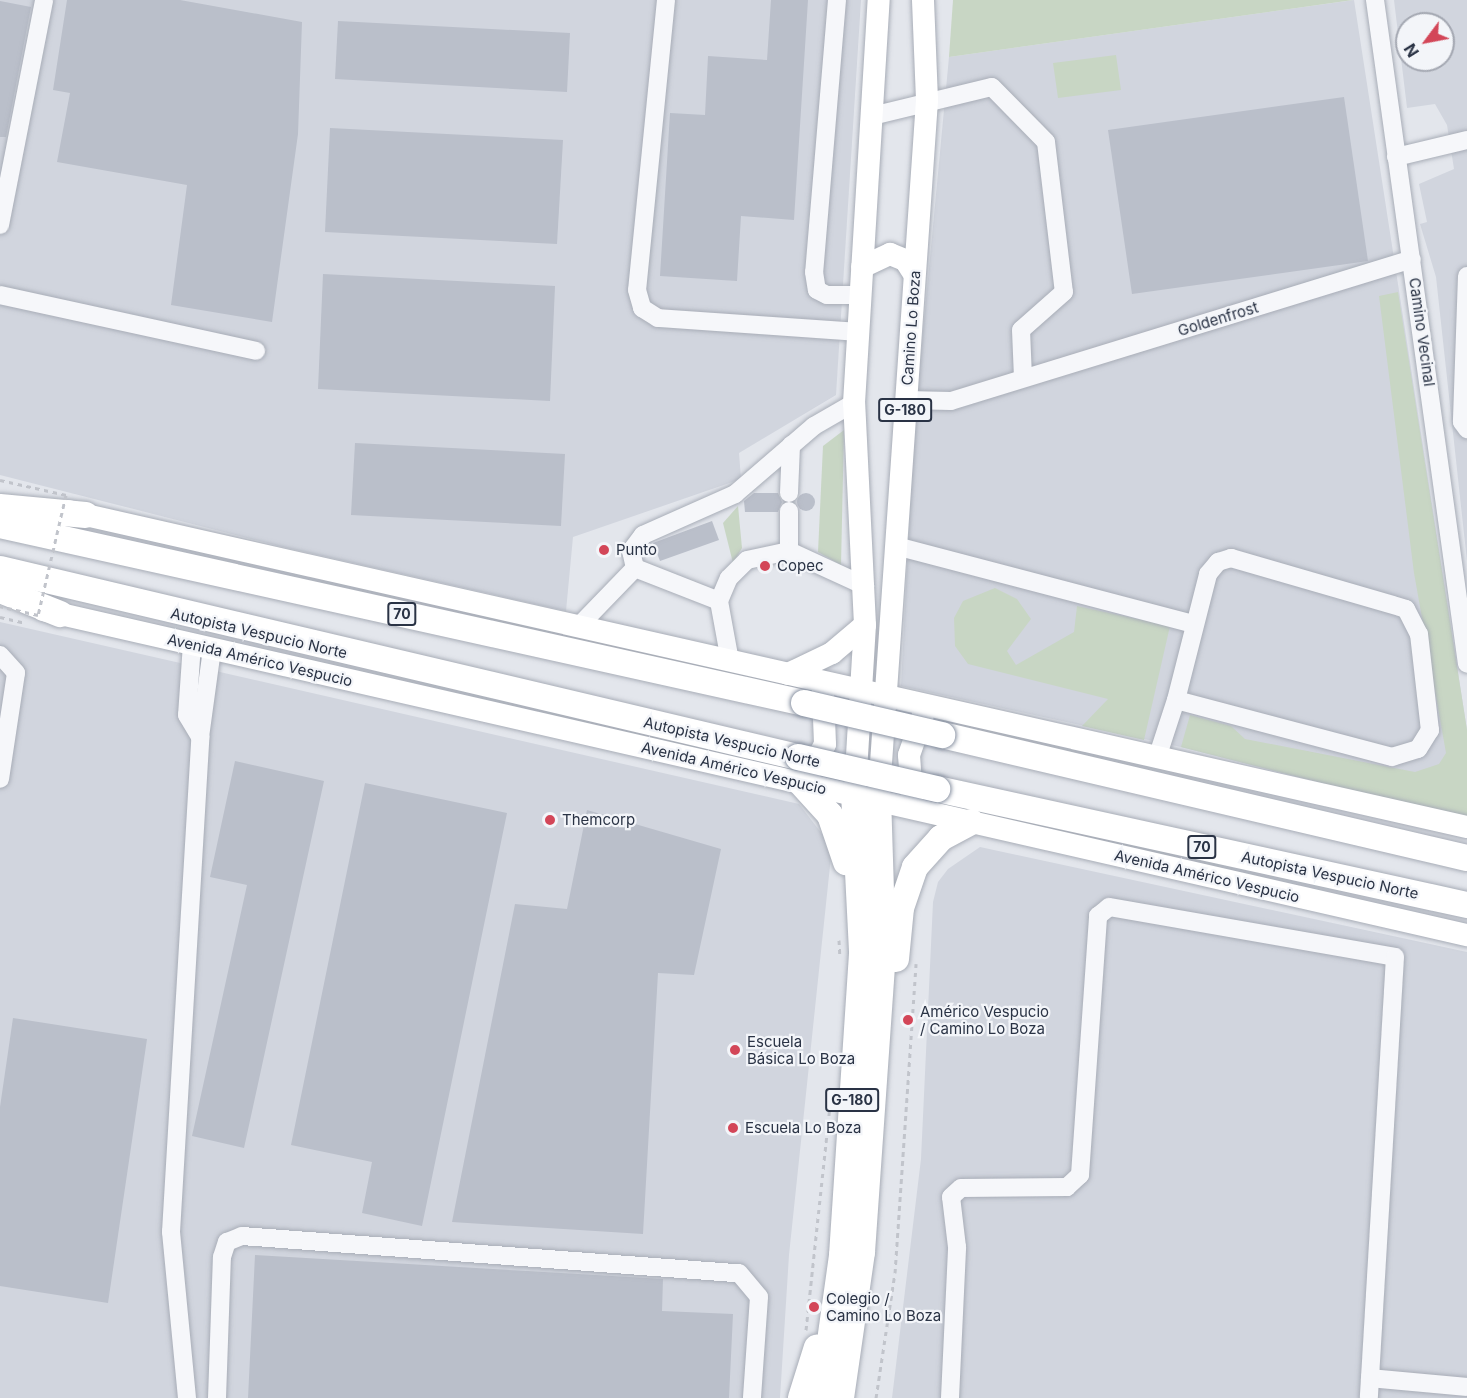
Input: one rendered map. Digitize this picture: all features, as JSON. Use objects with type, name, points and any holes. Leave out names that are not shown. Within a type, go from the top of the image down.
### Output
[{"type":"highway","points":[[0,507],[86,515]]},
{"type":"highway","name":"70","points":[[0,525],[804,703],[1467,858]]},
{"type":"highway","name":"Autopista Vespucio Norte","points":[[0,569],[798,758],[1467,905]]},
{"type":"highway","points":[[0,590],[60,614]]},
{"type":"highway","points":[[801,783],[837,830],[861,913]]},
{"type":"highway","name":"G-180","points":[[838,1288],[866,798]]},
{"type":"highway","name":"G-180","points":[[856,1306],[880,1001],[866,798]]},
{"type":"highway","points":[[880,1001],[893,972],[903,895],[915,867],[941,838],[971,822]]},
{"type":"highway","points":[[801,1398],[838,1288]]},
{"type":"highway","points":[[822,1398],[838,1288]]},
{"type":"highway","points":[[841,1398],[856,1306]]},
{"type":"highway","points":[[856,1306],[863,1353],[858,1398]]},
{"type":"main road","name":"G-180","points":[[866,798],[861,691],[865,586],[854,403],[879,0]]},
{"type":"main road","name":"Camino Lo Boza","points":[[866,798],[888,697],[896,546],[927,100],[923,0]]},
{"type":"main road","points":[[862,267],[890,254],[905,260],[914,274]]},
{"type":"main road","points":[[0,494],[1467,827]]},
{"type":"main road","name":"Avenida Américo Vespucio","points":[[0,601],[1467,935]]},
{"type":"main road","points":[[788,674],[832,653],[865,625]]},
{"type":"main road","points":[[801,783],[820,759],[825,744],[827,706],[818,681]]},
{"type":"main road","points":[[915,809],[909,755],[929,706]]},
{"type":"street","points":[[0,225],[44,0]]},
{"type":"street","points":[[666,0],[637,290],[642,308],[658,318],[858,332]]},
{"type":"street","points":[[837,0],[814,273],[818,290],[826,295],[860,295]]},
{"type":"street","name":"Camino Vecinal","points":[[1375,0],[1467,661]]},
{"type":"street","points":[[872,116],[927,100],[992,87],[1046,142],[1064,292],[1022,330],[1023,378]]},
{"type":"street","points":[[1396,157],[1467,140]]},
{"type":"street","name":"Goldenfrost","points":[[906,400],[951,401],[1412,259]]},
{"type":"street","points":[[1467,276],[1462,422],[1467,429]]},
{"type":"street","points":[[0,295],[256,351]]},
{"type":"street","points":[[635,568],[632,551],[643,535],[735,494],[791,445],[854,403]]},
{"type":"street","points":[[789,493],[791,445]]},
{"type":"street","points":[[789,511],[789,551]]},
{"type":"street","points":[[896,546],[1194,624]]},
{"type":"street","points":[[730,661],[719,600],[729,578],[747,561],[789,551],[865,586]]},
{"type":"street","points":[[1157,758],[1176,699],[1194,624],[1211,569],[1231,558],[1392,601],[1417,625],[1430,730],[1418,749],[1392,757],[1176,699]]},
{"type":"street","points":[[635,568],[719,600]]},
{"type":"street","points":[[579,626],[635,568]]},
{"type":"street","points":[[187,1398],[171,1232],[200,737],[187,716],[202,647]]},
{"type":"street","points":[[0,656],[16,673],[0,779]]},
{"type":"street","points":[[950,1398],[957,1247],[951,1197],[961,1188],[1068,1187],[1080,1175],[1098,916],[1109,907],[1395,957],[1369,1398]]},
{"type":"street","points":[[217,1398],[222,1257],[227,1242],[242,1236],[739,1273],[759,1297],[752,1398]]},
{"type":"street","points":[[1370,1378],[1467,1386]]},
{"type":"path","points":[[0,480],[66,495],[38,615],[0,606]]},
{"type":"path","points":[[839,935],[840,969]]},
{"type":"path","points":[[876,1398],[895,1273],[916,959]]},
{"type":"path","points":[[804,1336],[816,1276],[830,1098]]},
{"type":"shaded area","points":[[0,0],[861,0],[836,395],[739,453],[741,479],[573,537],[566,611],[283,547],[0,475]]},
{"type":"shaded area","points":[[1354,0],[1467,730],[1467,820],[1181,747],[901,686],[914,427],[949,57]]},
{"type":"shaded area","points":[[1394,0],[1467,0],[1467,561],[1436,277],[1420,224],[1427,222],[1419,184],[1454,169],[1447,125],[1435,104],[1407,108],[1403,72],[1455,72],[1455,12],[1395,12]]},
{"type":"shaded area","points":[[0,622],[799,804],[832,847],[789,1255],[780,1398],[0,1398]]},
{"type":"shaded area","points":[[980,847],[1467,952],[1467,1398],[892,1398],[921,1159],[933,902],[938,882],[948,869]]},
{"type":"green space","points":[[953,0],[1353,0],[949,57]]},
{"type":"green space","points":[[1116,55],[1121,90],[1058,98],[1053,63]]},
{"type":"green space","points":[[1398,292],[1467,730],[1467,820],[1181,747],[1190,715],[1231,726],[1245,739],[1415,772],[1439,764],[1446,753],[1414,573],[1379,296]]},
{"type":"green space","points":[[844,430],[841,565],[818,552],[823,446]]},
{"type":"green space","points":[[738,506],[742,548],[733,563],[723,523]]},
{"type":"green space","points":[[995,588],[1017,599],[1031,619],[1007,651],[1016,665],[1074,632],[1077,606],[1170,626],[1144,740],[1082,726],[1108,699],[968,664],[955,646],[954,618],[963,601]]},
{"type":"building","points":[[67,0],[180,0],[302,22],[298,134],[272,322],[171,305],[187,185],[57,162],[70,93],[53,90]]},
{"type":"building","points":[[771,0],[808,0],[794,220],[741,216],[737,281],[660,276],[670,113],[705,115],[708,56],[767,60]]},
{"type":"building","points":[[0,1],[31,7],[6,137],[0,137]]},
{"type":"building","points":[[338,21],[570,33],[567,92],[335,79]]},
{"type":"building","points":[[1344,97],[1368,261],[1132,294],[1108,130]]},
{"type":"building","points":[[330,128],[563,140],[557,244],[325,232]]},
{"type":"building","points":[[323,274],[555,286],[550,401],[318,389]]},
{"type":"building","points":[[355,443],[565,454],[561,526],[351,515]]},
{"type":"building","points":[[754,493],[778,493],[782,502],[778,512],[745,512],[744,501]]},
{"type":"building","points":[[806,493],[812,496],[815,502],[812,508],[806,511],[800,508],[797,502],[800,496]]},
{"type":"building","points":[[712,521],[719,540],[660,561],[653,543]]},
{"type":"building","points":[[235,761],[324,781],[244,1148],[192,1136],[247,885],[210,877]]},
{"type":"building","points":[[365,783],[507,813],[422,1226],[362,1213],[372,1162],[291,1145]]},
{"type":"building","points":[[587,810],[721,849],[694,975],[658,973],[643,1234],[452,1222],[515,904],[567,909]]},
{"type":"building","points":[[13,1018],[147,1039],[108,1303],[0,1286],[0,1107]]},
{"type":"building","points":[[255,1255],[663,1279],[662,1311],[733,1314],[729,1398],[248,1398]]},
{"type":"place","name":"Punto","points":[[604,550]]},
{"type":"place","name":"Copec","points":[[765,566]]},
{"type":"place","name":"Themcorp","points":[[550,820]]},
{"type":"place","name":"Américo Vespucio / Camino Lo Boza","points":[[908,1020]]},
{"type":"place","name":"Escuela Básica Lo Boza","points":[[735,1050]]},
{"type":"place","name":"Escuela Lo Boza","points":[[733,1128]]},
{"type":"place","name":"Colegio / Camino Lo Boza","points":[[814,1307]]}]
